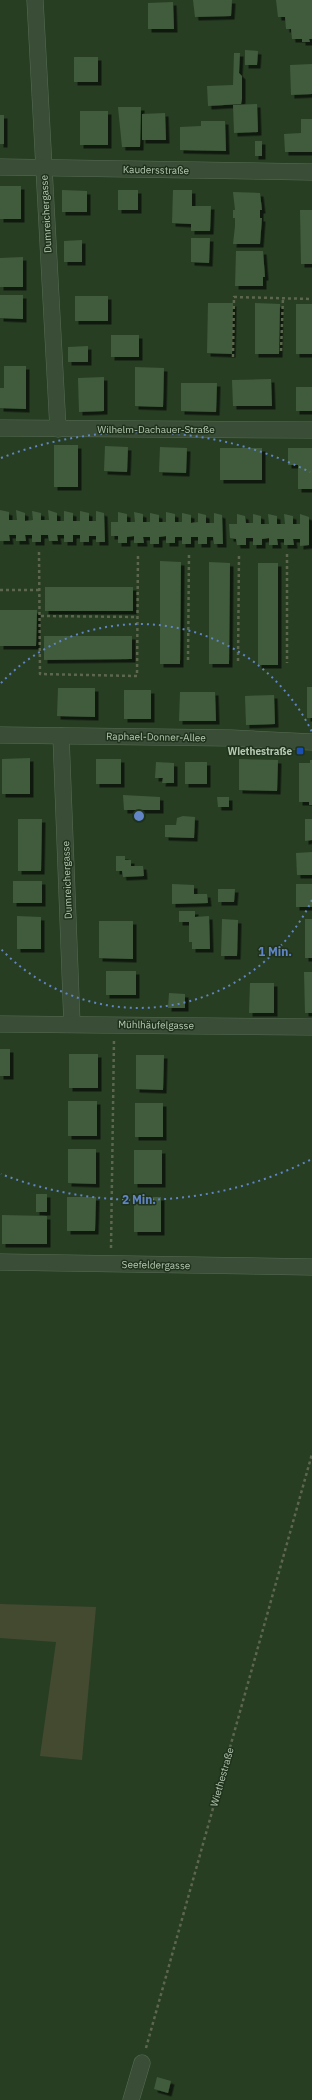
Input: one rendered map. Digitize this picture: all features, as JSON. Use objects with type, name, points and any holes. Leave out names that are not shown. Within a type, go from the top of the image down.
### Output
[{"type":"street","name":"Dumreichergasse","points":[[35,0],[58,429]]},
{"type":"street","name":"Kaudersstraße","points":[[0,167],[312,172]]},
{"type":"street","name":"Wilhelm-Dachauer-Straße","points":[[0,428],[312,430]]},
{"type":"street","name":"Raphael-Donner-Allee","points":[[0,735],[231,738],[312,742]]},
{"type":"street","name":"Dumreichergasse","points":[[61,736],[72,1024]]},
{"type":"street","name":"Mühlhäufelgasse","points":[[0,1024],[312,1027]]},
{"type":"street","name":"Seefeldergasse","points":[[0,1262],[312,1267]]},
{"type":"street","points":[[131,2100],[142,2063]]},
{"type":"path","points":[[233,357],[234,297],[312,299]]},
{"type":"path","points":[[281,351],[283,298]]},
{"type":"path","points":[[39,552],[41,616],[40,674],[137,676],[138,553]]},
{"type":"path","points":[[188,660],[189,554]]},
{"type":"path","points":[[238,661],[239,554]]},
{"type":"path","points":[[287,554],[287,662]]},
{"type":"path","points":[[0,590],[39,590]]},
{"type":"path","points":[[41,616],[137,617]]},
{"type":"path","points":[[111,1264],[114,1025]]},
{"type":"path","name":"Wiethestraße","points":[[142,2063],[312,1454]]},
{"type":"green space","points":[[0,1604],[96,1607],[82,1760],[40,1756],[56,1642],[0,1638]]},
{"type":"building","points":[[193,0],[232,0],[231,16],[195,17]]},
{"type":"building","points":[[276,0],[312,0],[312,39],[309,39],[310,42],[302,42],[302,39],[292,39],[291,29],[286,29],[285,17],[278,17]]},
{"type":"building","points":[[173,2],[174,29],[148,29],[148,3]]},
{"type":"building","points":[[245,50],[258,51],[257,65],[245,65]]},
{"type":"building","points":[[234,53],[240,53],[239,73],[242,76],[241,104],[208,106],[207,86],[233,85]]},
{"type":"building","points":[[74,57],[98,57],[98,82],[74,82]]},
{"type":"building","points":[[312,64],[312,94],[291,95],[290,65]]},
{"type":"building","points":[[257,104],[258,132],[234,133],[233,105]]},
{"type":"building","points":[[118,107],[141,107],[140,147],[122,147]]},
{"type":"building","points":[[80,111],[108,111],[108,145],[80,145]]},
{"type":"building","points":[[165,113],[166,140],[142,140],[142,114]]},
{"type":"building","points":[[0,115],[4,115],[4,144],[0,144]]},
{"type":"building","points":[[301,119],[312,119],[312,152],[285,152],[284,134],[301,133]]},
{"type":"building","points":[[201,121],[225,121],[226,151],[180,150],[180,127],[201,126]]},
{"type":"building","points":[[255,141],[262,141],[262,156],[255,156]]},
{"type":"building","points":[[0,186],[21,186],[21,219],[0,219]]},
{"type":"building","points":[[62,190],[87,191],[87,212],[62,212]]},
{"type":"building","points":[[118,190],[138,190],[138,210],[118,210]]},
{"type":"building","points":[[173,190],[192,190],[192,206],[211,206],[210,231],[191,231],[191,224],[172,223]]},
{"type":"building","points":[[233,192],[260,193],[262,210],[260,210],[260,218],[262,218],[260,244],[233,244],[235,218],[233,218],[233,210],[235,210]]},
{"type":"building","points":[[300,210],[312,210],[312,264],[301,264]]},
{"type":"building","points":[[191,238],[210,238],[209,263],[191,262]]},
{"type":"building","points":[[82,240],[82,262],[64,262],[64,241]]},
{"type":"building","points":[[236,251],[263,251],[265,277],[263,277],[263,286],[235,286]]},
{"type":"building","points":[[23,257],[23,287],[0,287],[0,258]]},
{"type":"building","points":[[0,295],[23,295],[23,319],[0,318]]},
{"type":"building","points":[[75,296],[108,296],[108,321],[75,321]]},
{"type":"building","points":[[208,303],[233,303],[232,354],[207,353]]},
{"type":"building","points":[[255,303],[280,304],[279,354],[255,354]]},
{"type":"building","points":[[296,304],[312,304],[312,354],[296,354]]},
{"type":"building","points":[[111,335],[139,335],[139,357],[111,357]]},
{"type":"building","points":[[88,346],[88,362],[68,362],[68,347]]},
{"type":"building","points":[[4,366],[26,366],[26,409],[0,408],[0,388],[4,388]]},
{"type":"building","points":[[135,367],[164,368],[163,407],[135,406]]},
{"type":"building","points":[[104,377],[104,411],[79,412],[78,378]]},
{"type":"building","points":[[271,379],[272,406],[233,406],[232,380]]},
{"type":"building","points":[[181,383],[217,383],[216,412],[181,411]]},
{"type":"building","points":[[296,387],[312,387],[312,411],[296,411]]},
{"type":"building","points":[[54,445],[78,445],[78,487],[54,487]]},
{"type":"building","points":[[105,446],[128,447],[127,472],[104,471]]},
{"type":"building","points":[[160,447],[187,448],[186,473],[159,472]]},
{"type":"building","points":[[220,448],[262,448],[262,480],[220,480]]},
{"type":"building","points":[[288,448],[312,448],[312,489],[298,489],[298,465],[288,465]]},
{"type":"building","points":[[0,510],[9,512],[9,520],[17,520],[16,510],[25,513],[25,521],[33,520],[32,511],[41,513],[41,520],[49,520],[48,510],[57,513],[57,521],[64,521],[64,511],[73,513],[73,521],[80,521],[80,511],[89,513],[89,521],[96,521],[96,511],[104,513],[105,542],[96,542],[96,536],[89,536],[89,542],[80,542],[80,535],[73,535],[73,542],[64,542],[64,535],[57,535],[58,541],[49,541],[48,535],[41,535],[41,542],[32,542],[32,535],[25,535],[26,541],[16,541],[16,535],[9,535],[10,541],[0,541]]},
{"type":"building","points":[[118,512],[127,514],[127,522],[135,522],[134,512],[143,514],[143,522],[150,522],[150,513],[159,515],[159,522],[166,522],[166,512],[175,514],[175,522],[182,522],[182,513],[191,515],[191,523],[198,522],[198,513],[206,515],[206,523],[214,523],[214,513],[222,515],[223,544],[214,544],[213,537],[207,537],[207,544],[198,544],[198,537],[191,537],[191,544],[182,544],[182,537],[175,537],[175,543],[166,543],[166,536],[159,537],[159,544],[150,544],[150,537],[143,537],[144,543],[134,543],[134,536],[127,537],[127,543],[118,543],[118,536],[111,536],[111,522],[118,522]]},
{"type":"building","points":[[237,514],[245,516],[246,523],[253,523],[253,514],[261,516],[261,524],[269,524],[268,514],[277,516],[277,524],[285,524],[284,514],[293,516],[293,524],[300,524],[300,514],[309,517],[309,545],[300,546],[300,539],[293,539],[294,545],[284,545],[284,539],[277,539],[278,545],[269,545],[269,538],[262,539],[262,545],[253,545],[253,538],[246,538],[246,545],[237,545],[236,539],[230,538],[229,524],[237,524]]},
{"type":"building","points":[[160,561],[181,562],[180,664],[160,664]]},
{"type":"building","points":[[209,562],[230,563],[229,664],[209,664]]},
{"type":"building","points":[[258,563],[278,563],[278,665],[258,665]]},
{"type":"building","points":[[45,587],[133,587],[133,611],[45,611]]},
{"type":"building","points":[[0,610],[37,610],[36,646],[0,646]]},
{"type":"building","points":[[44,636],[132,636],[132,659],[44,660]]},
{"type":"building","points":[[307,687],[312,687],[312,718],[307,718]]},
{"type":"building","points":[[58,688],[95,688],[95,717],[57,716]]},
{"type":"building","points":[[124,690],[151,690],[151,719],[124,719]]},
{"type":"building","points":[[180,692],[215,692],[216,721],[179,721]]},
{"type":"building","points":[[274,695],[275,724],[246,725],[245,696]]},
{"type":"building","points":[[30,758],[30,794],[2,794],[2,759]]},
{"type":"building","points":[[96,759],[121,759],[121,784],[96,784]]},
{"type":"building","points":[[239,759],[278,760],[277,791],[239,790]]},
{"type":"building","points":[[310,760],[312,760],[312,805],[309,805],[309,802],[299,802],[299,763],[310,763]]},
{"type":"building","points":[[156,762],[174,763],[174,783],[162,783],[163,778],[155,778]]},
{"type":"building","points":[[185,762],[207,762],[207,784],[185,784]]},
{"type":"building","points":[[123,795],[160,797],[160,810],[124,810]]},
{"type":"building","points":[[217,797],[229,797],[229,807],[218,807]]},
{"type":"building","points":[[183,816],[195,817],[194,838],[165,837],[165,825],[176,825],[177,818]]},
{"type":"building","points":[[18,819],[42,819],[41,871],[18,871]]},
{"type":"building","points":[[305,819],[312,819],[312,840],[305,841]]},
{"type":"building","points":[[312,852],[312,875],[297,875],[296,853]]},
{"type":"building","points":[[116,856],[125,856],[125,860],[131,860],[131,866],[143,866],[144,876],[123,877],[122,871],[116,871]]},
{"type":"building","points":[[13,881],[42,881],[42,903],[13,903]]},
{"type":"building","points":[[172,884],[194,885],[194,894],[207,894],[208,903],[172,904]]},
{"type":"building","points":[[296,884],[312,884],[312,907],[296,907]]},
{"type":"building","points":[[218,889],[235,889],[234,902],[218,902]]},
{"type":"building","points":[[179,911],[195,911],[195,917],[209,916],[210,949],[192,949],[192,942],[189,942],[189,922],[179,922]]},
{"type":"building","points":[[17,916],[41,917],[41,949],[17,949]]},
{"type":"building","points":[[222,919],[238,920],[237,956],[221,956]]},
{"type":"building","points":[[305,919],[312,919],[312,958],[305,958]]},
{"type":"building","points":[[99,921],[133,921],[133,959],[99,958]]},
{"type":"building","points":[[106,971],[136,971],[136,995],[106,995]]},
{"type":"building","points":[[304,972],[312,972],[312,1013],[305,1013]]},
{"type":"building","points":[[250,983],[274,983],[274,1013],[249,1013]]},
{"type":"building","points":[[169,993],[185,994],[185,1008],[168,1008]]},
{"type":"building","points":[[0,1049],[10,1049],[10,1076],[0,1076]]},
{"type":"building","points":[[69,1054],[98,1054],[98,1088],[69,1088]]},
{"type":"building","points":[[136,1055],[164,1055],[163,1090],[136,1089]]},
{"type":"building","points":[[68,1101],[97,1101],[97,1136],[68,1136]]},
{"type":"building","points":[[135,1103],[163,1103],[163,1137],[135,1137]]},
{"type":"building","points":[[68,1149],[96,1149],[96,1184],[68,1183]]},
{"type":"building","points":[[134,1150],[162,1150],[162,1184],[134,1184]]},
{"type":"building","points":[[36,1194],[47,1194],[47,1212],[36,1212]]},
{"type":"building","points":[[67,1197],[96,1197],[95,1231],[67,1231]]},
{"type":"building","points":[[134,1197],[161,1197],[161,1232],[134,1232]]},
{"type":"building","points":[[2,1215],[47,1216],[47,1244],[2,1244]]},
{"type":"building","points":[[157,2077],[171,2081],[168,2093],[154,2089]]},
{"type":"place","name":"Wiethestraße","points":[[300,751]]}]
